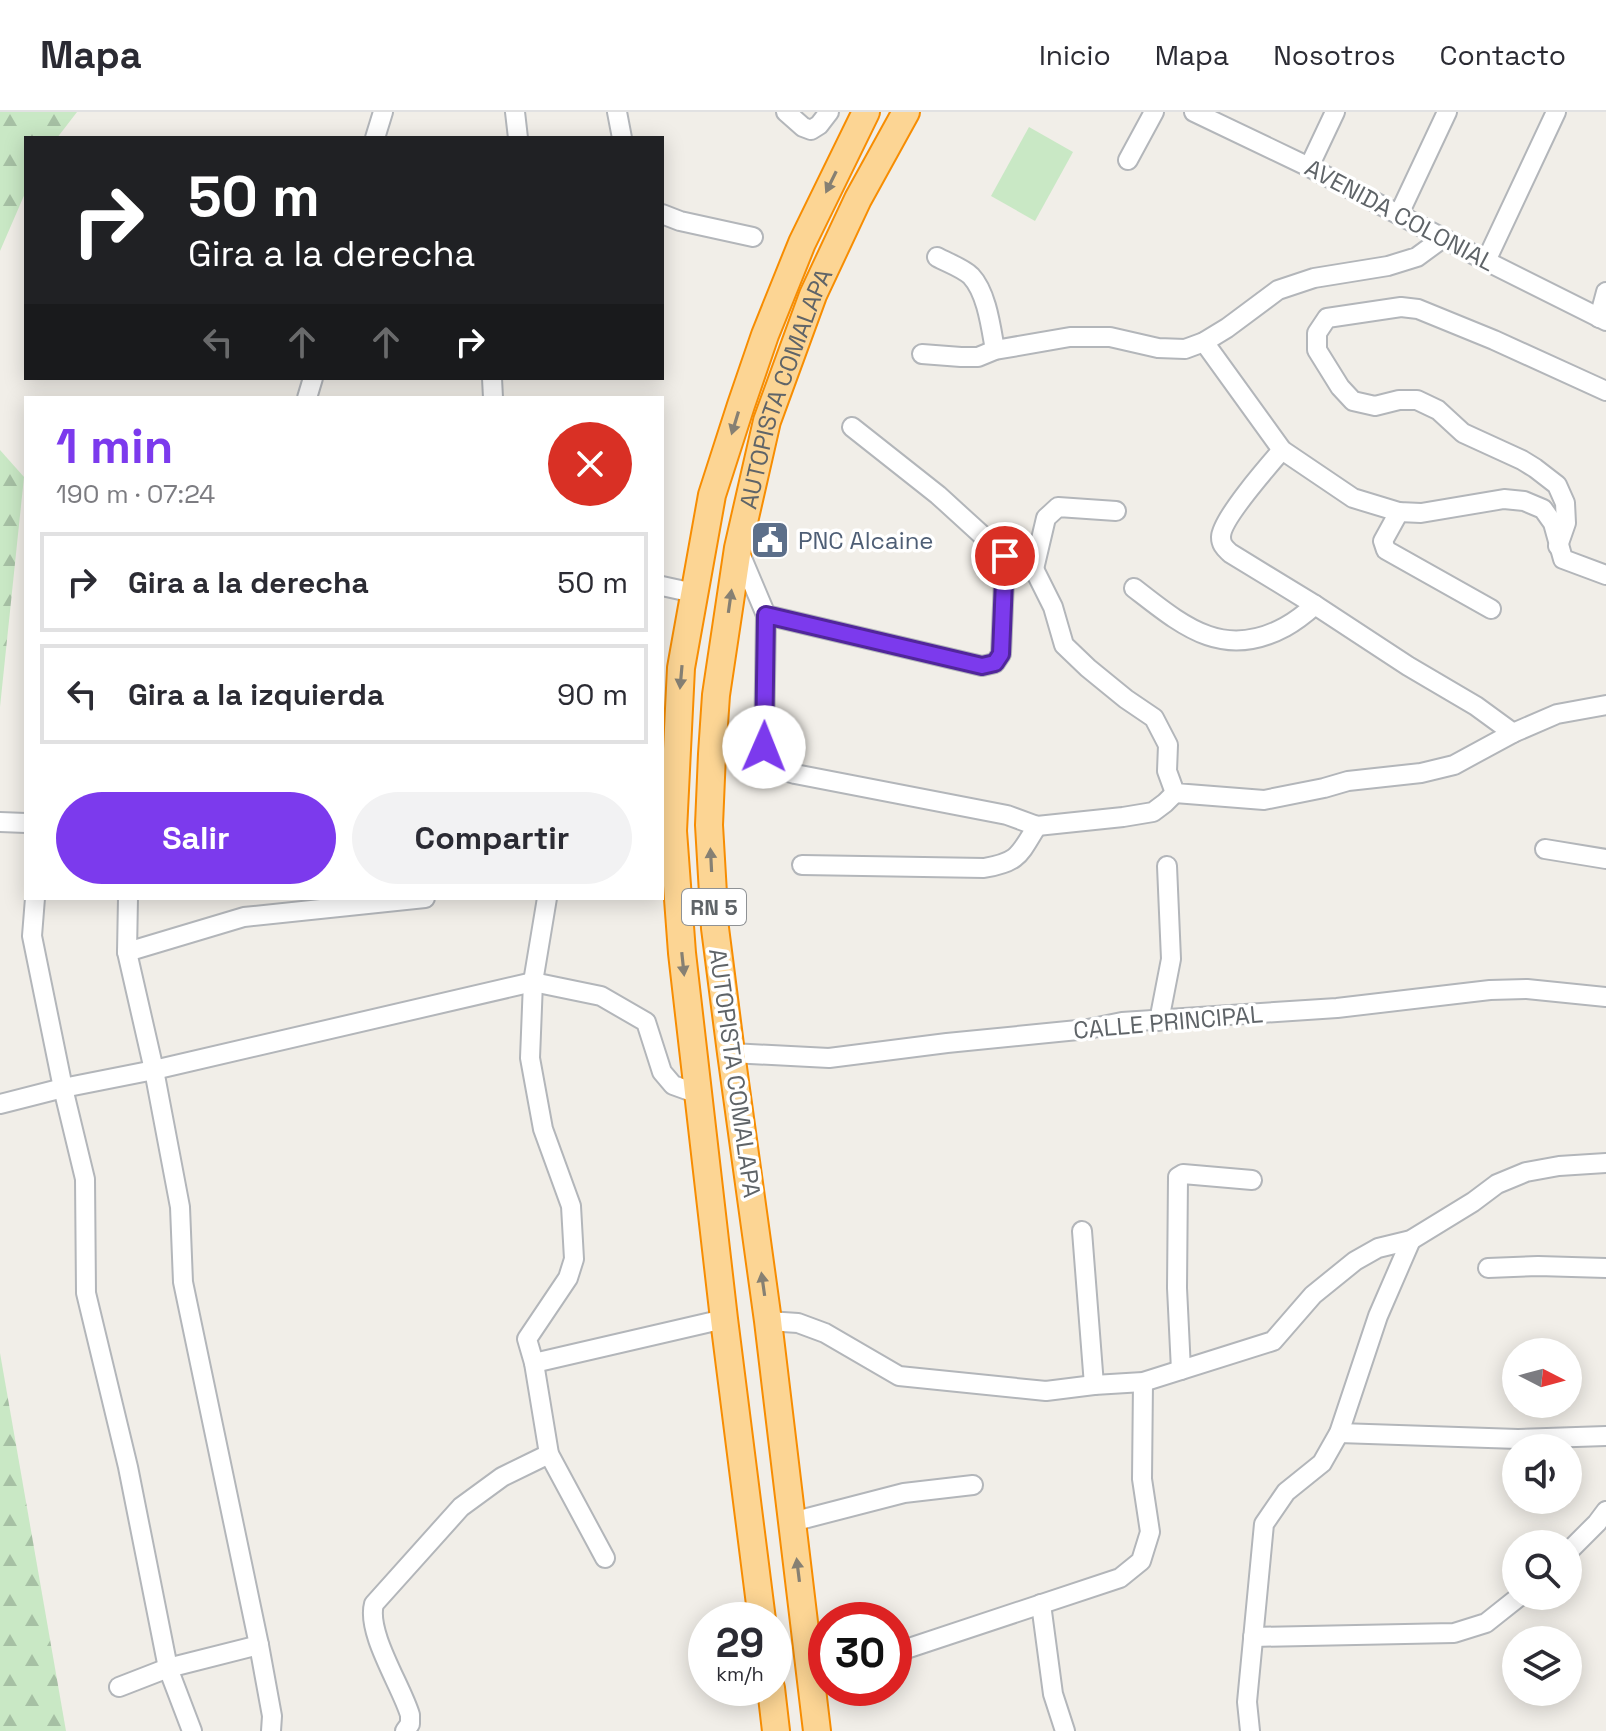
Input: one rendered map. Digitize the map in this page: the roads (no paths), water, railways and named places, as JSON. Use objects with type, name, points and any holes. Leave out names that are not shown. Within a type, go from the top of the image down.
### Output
[{"type":"highway","name":"AUTOPISTA COMALAPA","points":[[808,1618],[792,1522],[715,928],[709,825],[716,695],[738,548],[767,421],[813,295],[858,199],[906,112]]},
{"type":"highway","name":"AUTOPISTA COMALAPA","points":[[760,1602],[668,856],[673,831],[670,720],[712,495],[765,335],[802,243],[860,116]]},
{"type":"highway","points":[[773,1706],[776,1731]]},
{"type":"highway","name":"AUTOPISTA COMALAPA","points":[[817,1706],[817,1731]]},
{"type":"street","points":[[376,136],[383,112]]},
{"type":"street","points":[[515,112],[518,136]]},
{"type":"street","points":[[617,112],[622,136]]},
{"type":"street","points":[[786,112],[811,130],[829,112]]},
{"type":"street","points":[[1128,160],[1154,112]]},
{"type":"street","name":"AVENIDA COLONIAL","points":[[1194,112],[1224,118],[1309,167],[1602,319]]},
{"type":"street","points":[[1309,167],[1335,112]]},
{"type":"street","points":[[1399,214],[1447,112]]},
{"type":"street","points":[[1486,261],[1556,112]]},
{"type":"street","points":[[664,215],[753,237]]},
{"type":"street","points":[[922,354],[978,357],[995,350],[1070,337],[1110,337],[1158,348],[1185,349],[1227,328],[1278,290],[1314,278],[1388,266],[1417,257],[1443,238]]},
{"type":"street","points":[[937,257],[971,276],[987,312],[995,350]]},
{"type":"street","points":[[1602,319],[1606,292]]},
{"type":"street","points":[[1558,546],[1566,523],[1565,503],[1557,485],[1522,460],[1463,433],[1438,410],[1417,400],[1399,400],[1375,406],[1353,401],[1340,387],[1317,350],[1317,333],[1327,318],[1401,307],[1418,309],[1606,391]]},
{"type":"street","points":[[1204,342],[1282,450],[1353,498],[1399,512],[1421,513],[1504,499],[1524,501],[1543,509],[1553,523],[1563,559],[1606,575]]},
{"type":"street","points":[[852,427],[938,495],[1005,556],[1034,569],[1053,607],[1064,645],[1126,699],[1154,718],[1168,745],[1167,771],[1175,793]]},
{"type":"street","points":[[1282,450],[1248,490],[1221,533],[1223,546],[1408,666],[1476,706],[1513,733]]},
{"type":"street","points":[[1034,569],[1046,518],[1058,507],[1116,511]]},
{"type":"street","points":[[1399,512],[1383,541],[1386,550],[1491,609]]},
{"type":"street","points":[[738,548],[766,615],[764,747],[771,767],[1007,815],[1037,826],[1153,812],[1175,793],[1264,800],[1348,781],[1421,773],[1454,765],[1513,733],[1557,714],[1606,705]]},
{"type":"street","points":[[766,615],[982,666],[995,663],[1001,654],[1005,556]]},
{"type":"street","points":[[664,586],[694,593]]},
{"type":"street","points":[[1134,588],[1182,625],[1207,636],[1230,641],[1260,637],[1285,627],[1315,605]]},
{"type":"street","points":[[0,822],[24,823]]},
{"type":"street","points":[[802,865],[984,868],[1005,864],[1018,856],[1037,826]]},
{"type":"street","points":[[1545,849],[1606,859]]},
{"type":"street","points":[[1159,1021],[1171,959],[1167,866]]},
{"type":"street","points":[[35,900],[32,936],[85,1179],[86,1293],[128,1467],[168,1668],[192,1731]]},
{"type":"street","points":[[128,900],[127,952],[154,1070],[180,1207],[183,1282],[259,1645],[272,1716],[271,1731]]},
{"type":"street","points":[[127,952],[244,917],[406,900]]},
{"type":"street","points":[[547,900],[533,982],[530,1058],[543,1129],[571,1206],[574,1259],[568,1278],[527,1339],[549,1454],[605,1558]]},
{"type":"street","points":[[0,1104],[533,982],[601,996],[646,1022],[662,1072],[673,1085],[698,1094]]},
{"type":"street","name":"CALLE PRINCIPAL","points":[[731,1053],[829,1058],[1088,1029],[1122,1022],[1337,1008],[1490,990],[1527,989],[1606,997]]},
{"type":"street","points":[[768,1321],[798,1323],[825,1333],[899,1376],[1046,1391],[1143,1382],[1273,1341],[1313,1295],[1355,1261],[1378,1248],[1411,1240],[1497,1184],[1526,1172],[1606,1163]]},
{"type":"street","points":[[1181,1370],[1177,1288],[1178,1177],[1183,1174],[1252,1180]]},
{"type":"street","points":[[1082,1231],[1094,1385]]},
{"type":"street","points":[[1250,1731],[1247,1702],[1264,1524],[1286,1492],[1322,1463],[1339,1433],[1378,1316],[1411,1240]]},
{"type":"street","points":[[1488,1268],[1606,1268]]},
{"type":"street","points":[[534,1363],[724,1319]]},
{"type":"street","points":[[912,1647],[1120,1578],[1141,1561],[1150,1532],[1142,1479],[1143,1382]]},
{"type":"street","points":[[1339,1433],[1518,1439],[1606,1436]]},
{"type":"street","points":[[405,1731],[410,1724],[410,1715],[372,1617],[374,1604],[461,1507],[502,1477],[549,1454]]},
{"type":"street","points":[[792,1522],[904,1493],[973,1485]]},
{"type":"street","points":[[1582,1538],[1606,1511]]},
{"type":"street","points":[[1041,1604],[1053,1694],[1063,1730]]},
{"type":"street","points":[[1253,1637],[1454,1633],[1486,1623],[1502,1610]]},
{"type":"street","points":[[119,1687],[168,1668],[259,1645]]},
{"type":"place","name":"PNC Alcaine","points":[[770,540]]}]
